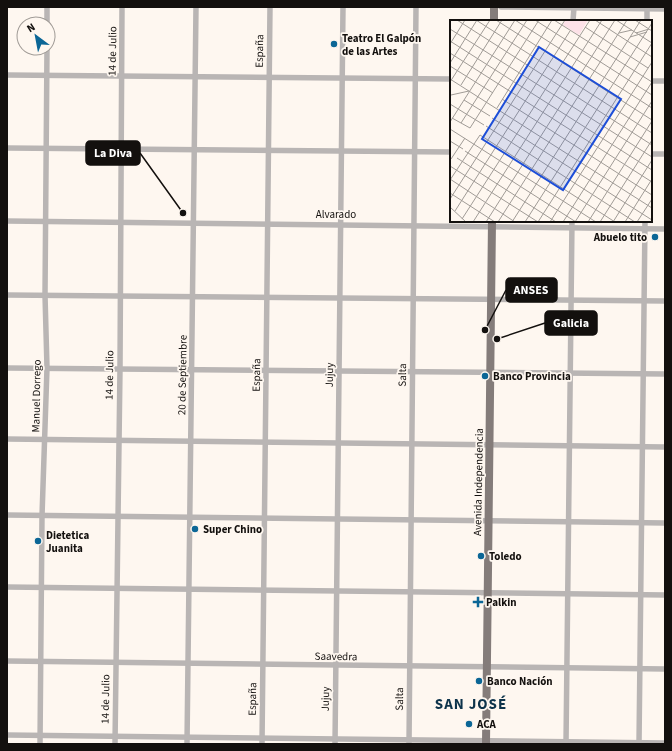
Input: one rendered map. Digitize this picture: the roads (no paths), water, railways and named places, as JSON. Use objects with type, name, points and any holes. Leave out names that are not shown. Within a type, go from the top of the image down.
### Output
[{"type":"main road","points":[[494,7],[494,20]]},
{"type":"main road","name":"Avenida Independencia","points":[[486,742],[492,223]]},
{"type":"street","name":"14 de Julio","points":[[115,744],[120,369],[119,296],[122,7]]},
{"type":"street","name":"20 de Septiembre","points":[[187,744],[193,369],[196,7]]},
{"type":"street","name":"España","points":[[262,741],[270,7]]},
{"type":"street","name":"Jujuy","points":[[335,742],[343,7]]},
{"type":"street","name":"Salta","points":[[409,742],[416,7]]},
{"type":"street","points":[[501,7],[665,9]]},
{"type":"street","points":[[574,7],[574,20]]},
{"type":"street","points":[[647,8],[647,20]]},
{"type":"street","name":"Manuel Dorrego","points":[[40,744],[42,516],[47,368],[45,295],[47,56]]},
{"type":"street","points":[[7,74],[450,79]]},
{"type":"street","points":[[652,81],[665,81]]},
{"type":"street","points":[[7,148],[450,152]]},
{"type":"street","points":[[652,154],[665,154]]},
{"type":"street","name":"Alvarado","points":[[7,221],[414,225],[492,223],[572,224],[665,229]]},
{"type":"street","points":[[639,743],[645,222]]},
{"type":"street","points":[[566,743],[572,224]]},
{"type":"street","points":[[7,295],[665,301]]},
{"type":"street","points":[[7,368],[665,374]]},
{"type":"street","points":[[7,439],[665,446]]},
{"type":"street","points":[[7,516],[665,523]]},
{"type":"street","points":[[7,588],[665,595]]},
{"type":"street","name":"Saavedra","points":[[7,662],[665,670]]},
{"type":"street","points":[[7,735],[187,737],[262,741],[335,742],[665,743]]},
{"type":"place","name":"Teatro El Galpón de las Artes","points":[[334,44]]},
{"type":"place","name":"La Diva","points":[[183,213]]},
{"type":"place","name":"Abuelo tito","points":[[655,237]]},
{"type":"place","name":"ANSES","points":[[485,330]]},
{"type":"place","name":"Galicia","points":[[497,339]]},
{"type":"place","name":"Banco Provincia","points":[[485,376]]},
{"type":"place","name":"Super Chino","points":[[195,529]]},
{"type":"place","name":"Dietetica Juanita","points":[[38,541]]},
{"type":"place","name":"Toledo","points":[[481,556]]},
{"type":"place","name":"Palkin","points":[[478,602]]},
{"type":"place","name":"Banco Nación","points":[[479,681]]},
{"type":"place","name":"ACA","points":[[469,724]]},
{"type":"district","name":"SAN JOSÉ","points":[[471,704]]}]
